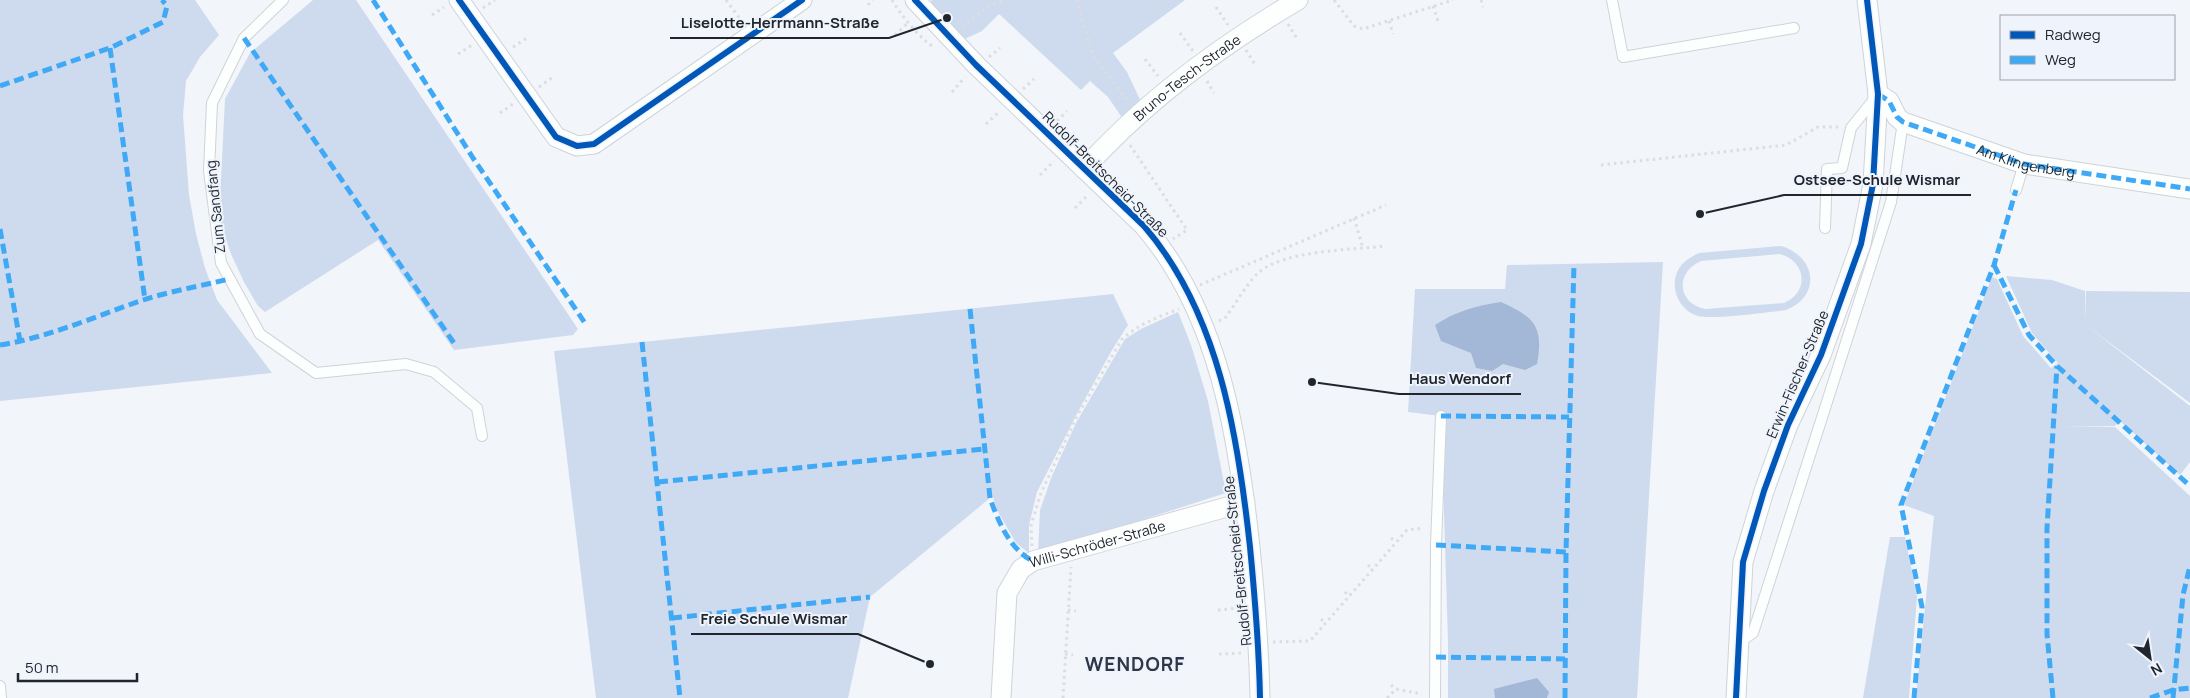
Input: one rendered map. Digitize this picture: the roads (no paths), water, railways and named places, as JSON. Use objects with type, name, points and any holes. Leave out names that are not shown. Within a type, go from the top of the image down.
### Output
[{"type":"street","points":[[459,0],[556,137],[576,146],[594,144],[802,0]]},
{"type":"street","name":"Rudolf-Breitscheid-Straße","points":[[915,0],[976,66],[1144,226],[1162,246],[1184,303],[1205,329],[1225,396],[1245,502],[1259,647],[1260,698]]},
{"type":"street","name":"Bruno-Tesch-Straße","points":[[1084,169],[1121,131],[1168,89],[1238,38],[1298,0]]},
{"type":"street","name":"Erwin-Fischer-Straße","points":[[1736,698],[1742,562],[1761,500],[1788,425],[1821,356],[1861,244],[1874,184],[1878,94],[1867,0]]},
{"type":"street","points":[[1878,94],[1890,101],[1897,116],[1903,122]]},
{"type":"street","name":"Am Klingenberg","points":[[1903,122],[2024,164],[2190,189]]},
{"type":"street","name":"Willi-Schröder-Straße","points":[[1001,698],[1007,593],[1021,568],[1033,561],[1245,502]]},
{"type":"lane","name":"Zum Sandfang","points":[[283,0],[244,38],[212,104],[208,172],[221,263],[260,334],[316,373],[406,364],[434,372],[477,408],[482,436]]},
{"type":"lane","points":[[1612,0],[1623,57],[1794,28]]},
{"type":"lane","points":[[1825,228],[1827,169],[1842,168],[1851,128],[1878,94]]},
{"type":"lane","points":[[1739,642],[1753,633],[1891,202],[1903,122]]},
{"type":"lane","points":[[2016,190],[2024,164]]},
{"type":"lane","points":[[1435,698],[1440,416]]},
{"type":"lane","points":[[0,686],[1,698]]},
{"type":"place","name":"Liselotte-Herrmann-Straße","points":[[947,18]]},
{"type":"place","name":"Ostsee-Schule Wismar","points":[[1700,214]]},
{"type":"place","name":"Haus Wendorf","points":[[1312,382]]},
{"type":"place","name":"Freie Schule Wismar","points":[[930,664]]},
{"type":"district","name":"WENDORF","points":[[1135,664]]}]
